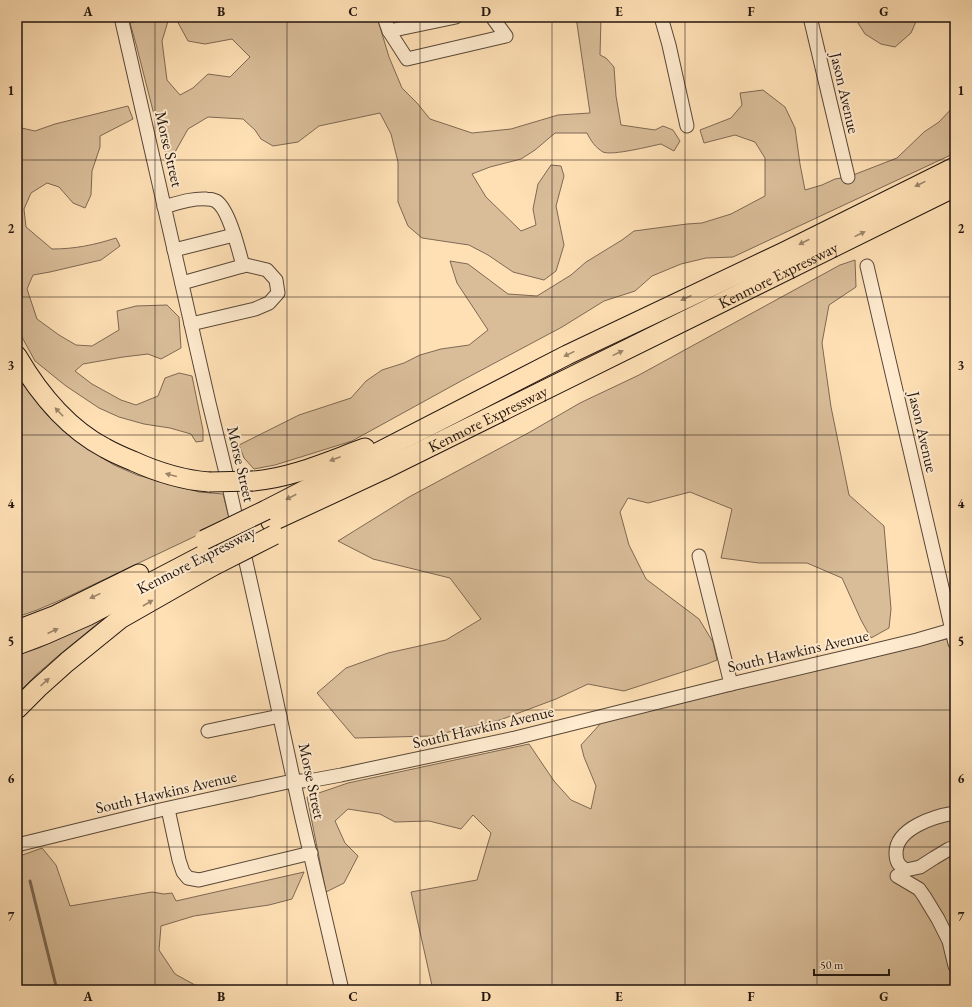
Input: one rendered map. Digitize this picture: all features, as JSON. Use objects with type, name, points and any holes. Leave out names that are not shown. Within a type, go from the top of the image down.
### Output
[{"type":"highway","name":"Kenmore Expressway","points":[[450,415],[566,355],[784,252],[955,167]]},
{"type":"highway","name":"Kenmore Expressway","points":[[271,522],[425,456],[533,396],[955,187]]},
{"type":"highway","points":[[17,356],[50,403],[74,427],[98,444],[139,464],[162,473],[198,482],[269,480],[316,466],[450,415]]},
{"type":"highway","points":[[17,630],[56,615],[121,584],[209,553],[271,522],[450,415]]},
{"type":"highway","points":[[17,709],[67,662],[120,619],[209,553],[271,522]]},
{"type":"highway","name":"Kenmore Expressway","points":[[17,645],[87,616],[209,553]]},
{"type":"street","name":"Morse Street","points":[[121,17],[342,990]]},
{"type":"street","points":[[384,17],[389,31],[407,59],[506,36],[492,17]]},
{"type":"street","points":[[389,31],[456,17]]},
{"type":"street","points":[[662,17],[687,126]]},
{"type":"street","name":"Jason Avenue","points":[[810,17],[848,176]]},
{"type":"street","points":[[164,207],[192,200],[208,199],[216,201],[225,213],[231,226],[243,266]]},
{"type":"street","points":[[174,250],[234,235]]},
{"type":"street","points":[[182,283],[246,265],[267,270],[276,280],[278,293],[269,303],[255,309],[191,324]]},
{"type":"street","name":"Jason Avenue","points":[[867,266],[953,629],[955,643]]},
{"type":"street","points":[[699,556],[731,684]]},
{"type":"street","name":"South Hawkins Avenue","points":[[17,845],[288,782],[314,780],[341,775],[500,741],[917,640],[953,629]]},
{"type":"street","points":[[208,731],[280,716]]},
{"type":"street","points":[[168,809],[179,860],[183,872],[188,878],[199,880],[311,853]]},
{"type":"street","points":[[955,813],[945,814],[922,823],[905,833],[897,843],[896,859],[899,866],[906,870],[914,869],[920,867],[949,849],[955,848]]},
{"type":"street","points":[[897,876],[919,889],[952,940],[955,966]]},
{"type":"shaded area","points":[[175,17],[377,17],[389,57],[402,88],[430,119],[472,133],[511,129],[558,115],[590,113],[576,17],[601,17],[600,55],[606,58],[614,67],[616,96],[621,125],[655,130],[663,126],[673,130],[680,141],[674,151],[661,144],[623,152],[608,153],[603,152],[598,148],[587,133],[555,133],[535,150],[521,159],[490,167],[472,174],[486,197],[521,231],[536,225],[533,209],[538,184],[551,165],[561,166],[564,176],[556,206],[564,245],[556,271],[544,280],[513,272],[488,255],[469,245],[422,238],[408,226],[398,202],[398,162],[391,134],[380,113],[319,126],[298,142],[273,146],[261,139],[255,130],[243,119],[208,117],[188,129],[170,161],[162,146],[130,23],[149,18],[169,18],[162,41],[167,80],[180,95],[193,88],[208,74],[230,77],[250,57],[232,39],[205,44],[188,41]]},
{"type":"shaded area","points":[[859,17],[918,17],[911,33],[895,47],[881,44],[865,34],[858,23]]},
{"type":"shaded area","points":[[763,90],[785,107],[795,128],[805,190],[835,179],[848,177],[897,158],[924,132],[939,122],[955,105],[955,153],[733,257],[706,258],[681,264],[652,276],[635,291],[604,301],[562,327],[352,441],[275,465],[254,469],[244,458],[239,445],[299,415],[351,398],[366,381],[382,370],[404,363],[420,355],[441,349],[469,345],[488,330],[457,283],[450,261],[468,264],[508,294],[537,296],[571,275],[586,262],[634,231],[702,223],[731,214],[765,196],[765,158],[755,142],[735,135],[704,143],[700,130],[731,118],[742,105],[740,93]]},
{"type":"shaded area","points":[[128,106],[133,119],[100,136],[100,147],[92,171],[91,195],[85,208],[73,203],[59,187],[47,183],[31,193],[24,209],[26,227],[52,249],[84,246],[116,238],[120,246],[101,260],[33,275],[27,289],[37,319],[76,345],[92,346],[119,330],[117,311],[136,306],[167,305],[179,317],[181,348],[161,359],[148,354],[123,357],[83,364],[75,371],[92,384],[121,400],[136,405],[158,396],[165,378],[179,373],[192,376],[203,430],[203,441],[196,442],[191,434],[119,417],[99,408],[66,386],[35,361],[17,325],[17,127],[35,131],[55,124]]},
{"type":"shaded area","points":[[855,260],[856,287],[829,305],[822,343],[831,407],[849,495],[884,526],[891,609],[889,628],[871,638],[842,578],[807,563],[759,563],[721,558],[732,509],[690,492],[648,503],[628,498],[620,512],[629,545],[646,579],[699,619],[713,642],[717,660],[624,691],[588,684],[556,699],[500,720],[432,736],[355,738],[317,693],[346,668],[388,653],[446,640],[481,619],[450,578],[373,559],[338,541],[409,497],[530,432],[580,403],[639,375],[840,265]]},
{"type":"shaded area","points":[[17,376],[47,415],[93,452],[114,465],[137,475],[199,492],[223,494],[229,518],[201,530],[202,533],[63,599],[17,617]]},
{"type":"shaded area","points":[[103,619],[36,675],[17,694],[17,655],[39,648]]},
{"type":"shaded area","points":[[955,637],[955,990],[433,990],[411,892],[477,880],[491,833],[473,815],[461,829],[429,821],[395,822],[380,814],[348,809],[335,821],[345,843],[358,856],[344,883],[326,892],[307,797],[348,783],[529,744],[554,781],[571,800],[591,809],[596,786],[584,757],[581,745],[602,722]]},
{"type":"shaded area","points":[[42,848],[56,865],[70,906],[152,892],[164,894],[172,893],[176,901],[304,872],[292,899],[269,905],[194,916],[161,926],[159,950],[175,974],[204,990],[17,990],[17,857]]},
{"type":"waterway","points":[[30,881],[57,990]]}]
